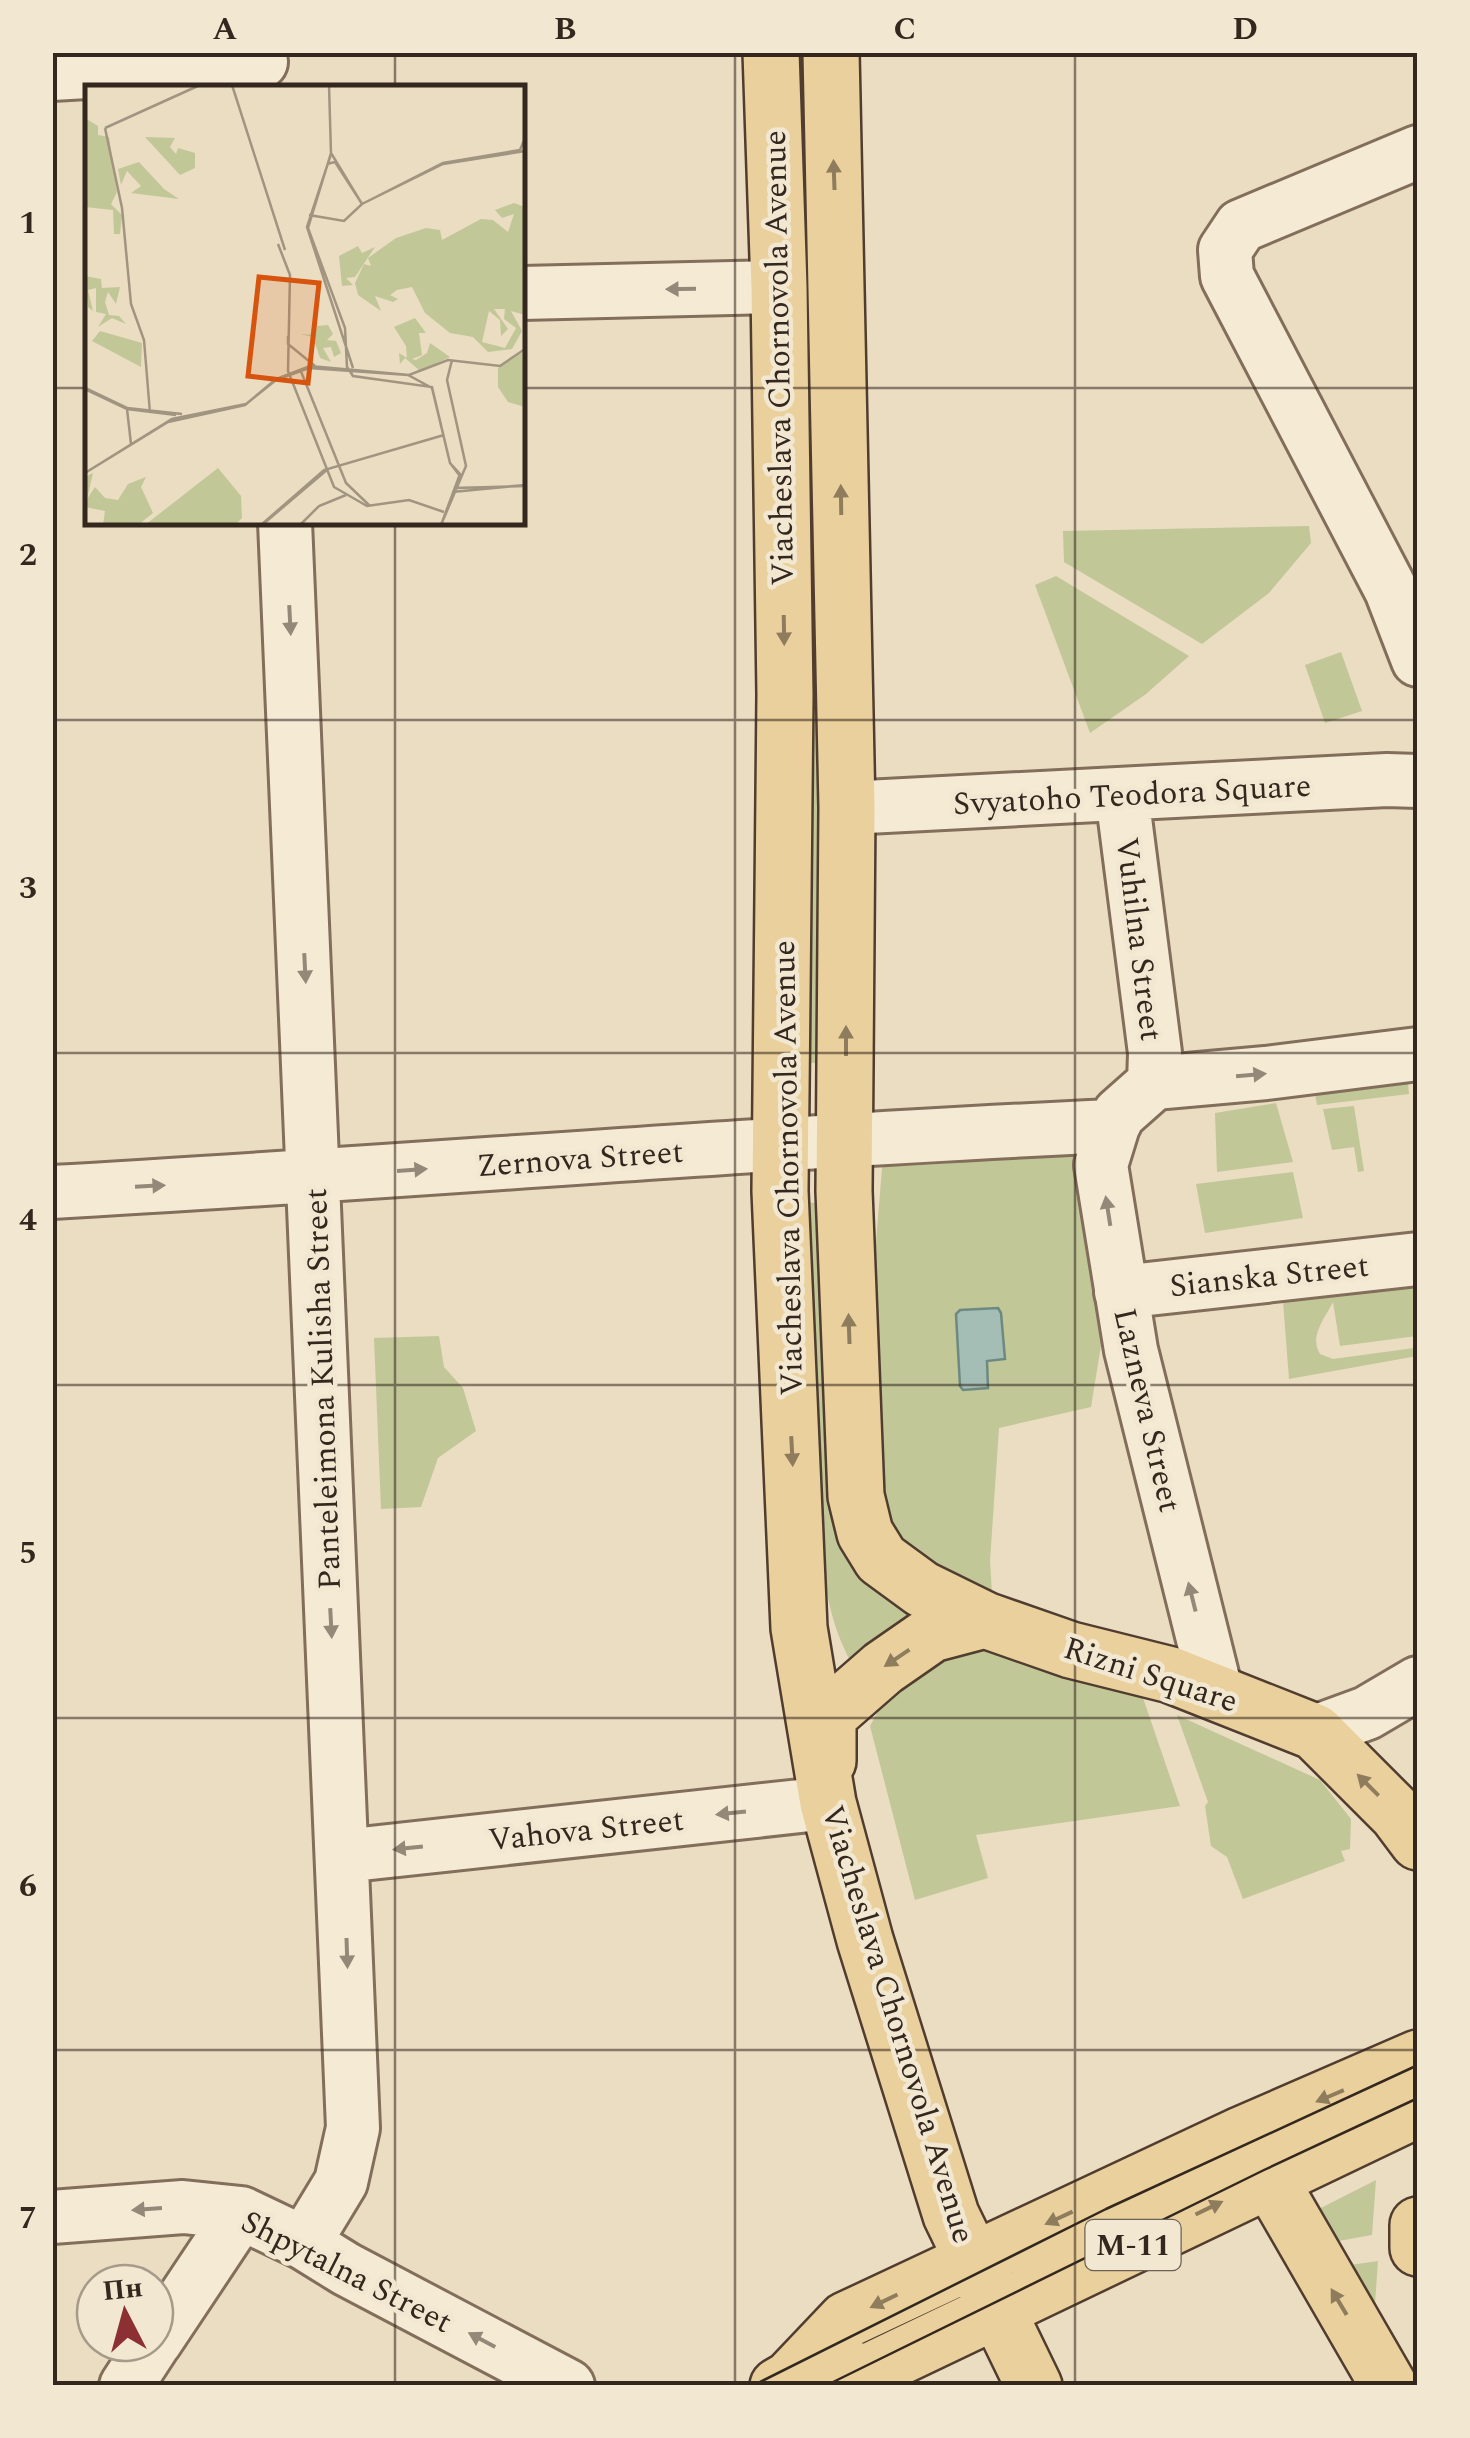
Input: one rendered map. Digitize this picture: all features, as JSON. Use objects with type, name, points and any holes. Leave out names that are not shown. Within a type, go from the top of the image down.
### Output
[{"type":"main road","name":"Viacheslava Chornovola Avenue","points":[[770,52],[779,287],[785,695],[780,1191],[800,1628],[828,1802],[866,1940],[951,2214],[1034,2386]]},
{"type":"main road","name":"Viacheslava Chornovola Avenue","points":[[831,52],[847,808],[844,1191],[856,1496]]},
{"type":"main road","name":"Rizni Square","points":[[856,1496],[865,1533],[882,1559],[922,1589],[985,1620],[1072,1650],[1171,1675],[1315,1732]]},
{"type":"main road","points":[[828,1802],[828,1716],[883,1668],[932,1634],[985,1620]]},
{"type":"main road","points":[[1315,1732],[1397,1814],[1418,1842]]},
{"type":"main road","name":"М-11","points":[[784,2382],[872,2370],[996,2312],[1418,2058]]},
{"type":"main road","name":"М-11","points":[[784,2382],[846,2320],[972,2258],[1256,2156],[1418,2109]]},
{"type":"main road","points":[[1256,2156],[1389,2386]]},
{"type":"main road","points":[[1418,2225],[1418,2248]]},
{"type":"street","points":[[52,74],[261,67]]},
{"type":"street","points":[[1418,152],[1241,226],[1226,250],[1228,276],[1391,590],[1418,660]]},
{"type":"street","points":[[525,292],[779,287]]},
{"type":"street","name":"Panteleimona Kulisha Street","points":[[285,525],[353,2128],[341,2182],[304,2243]]},
{"type":"street","name":"Svyatoho Teodora Square","points":[[847,808],[1418,781]]},
{"type":"street","name":"Vuhilna Street","points":[[1122,795],[1155,1053],[1154,1083]]},
{"type":"street","points":[[1113,1126],[1119,1114],[1154,1083],[1418,1054]]},
{"type":"street","name":"Zernova Street","points":[[52,1192],[844,1138],[1113,1126]]},
{"type":"street","name":"Lazneva Street","points":[[1113,1126],[1100,1166],[1131,1350],[1216,1691]]},
{"type":"street","name":"Sianska Street","points":[[1121,1292],[1418,1259]]},
{"type":"street","points":[[1315,1732],[1366,1713],[1418,1683]]},
{"type":"street","name":"Vahova Street","points":[[343,1856],[828,1802]]},
{"type":"street","name":"Shpytalna Street","points":[[52,2217],[184,2207],[241,2213],[568,2386]]},
{"type":"street","points":[[175,2313],[241,2213]]},
{"type":"street","points":[[126,2386],[142,2363]]},
{"type":"green space","points":[[795,53],[809,53],[813,240],[800,241]]},
{"type":"green space","points":[[814,256],[822,1063],[807,1063],[800,257]]},
{"type":"green space","points":[[1309,526],[1311,543],[1269,593],[1202,644],[1064,562],[1063,531]]},
{"type":"green space","points":[[1056,576],[1189,656],[1146,694],[1090,733],[1035,585]]},
{"type":"green space","points":[[1341,652],[1362,711],[1325,723],[1305,665]]},
{"type":"green space","points":[[1407,1072],[1409,1094],[1317,1105],[1315,1094]]},
{"type":"green space","points":[[1276,1103],[1293,1162],[1217,1172],[1215,1113]]},
{"type":"green space","points":[[1354,1106],[1364,1171],[1358,1172],[1354,1147],[1332,1150],[1323,1109]]},
{"type":"green space","points":[[1080,1136],[1111,1284],[1091,1407],[999,1428],[990,1561],[993,1609],[891,1555],[867,1352],[884,1144]]},
{"type":"green space","points":[[1293,1172],[1303,1218],[1205,1233],[1196,1184]]},
{"type":"green space","points":[[804,1202],[815,1203],[829,1487],[873,1585],[917,1619],[851,1662],[829,1603],[820,1541]]},
{"type":"green space","points":[[1417,1259],[1417,1336],[1340,1346],[1333,1302],[1316,1341],[1320,1354],[1333,1359],[1414,1348],[1417,1356],[1289,1379],[1283,1301],[1276,1289],[1345,1293]]},
{"type":"green space","points":[[439,1336],[444,1367],[463,1388],[476,1431],[438,1458],[421,1507],[381,1509],[374,1338]]},
{"type":"green space","points":[[988,1649],[1142,1695],[1180,1806],[976,1835],[988,1878],[915,1900],[870,1726],[886,1697],[954,1652]]},
{"type":"green space","points":[[1177,1715],[1320,1780],[1351,1819],[1350,1849],[1341,1851],[1345,1861],[1243,1899],[1227,1857],[1211,1846],[1205,1806],[1208,1802]]},
{"type":"green space","points":[[1376,2180],[1372,2235],[1327,2243],[1307,2215]]},
{"type":"green space","points":[[1378,2261],[1373,2332],[1343,2266]]},
{"type":"water","points":[[998,1308],[1005,1359],[987,1361],[988,1388],[963,1390],[956,1314],[960,1310]]},
{"type":"tram line","points":[[752,2386],[1106,2209],[1418,2065]]},
{"type":"tram line","points":[[825,2386],[1418,2098]]}]
